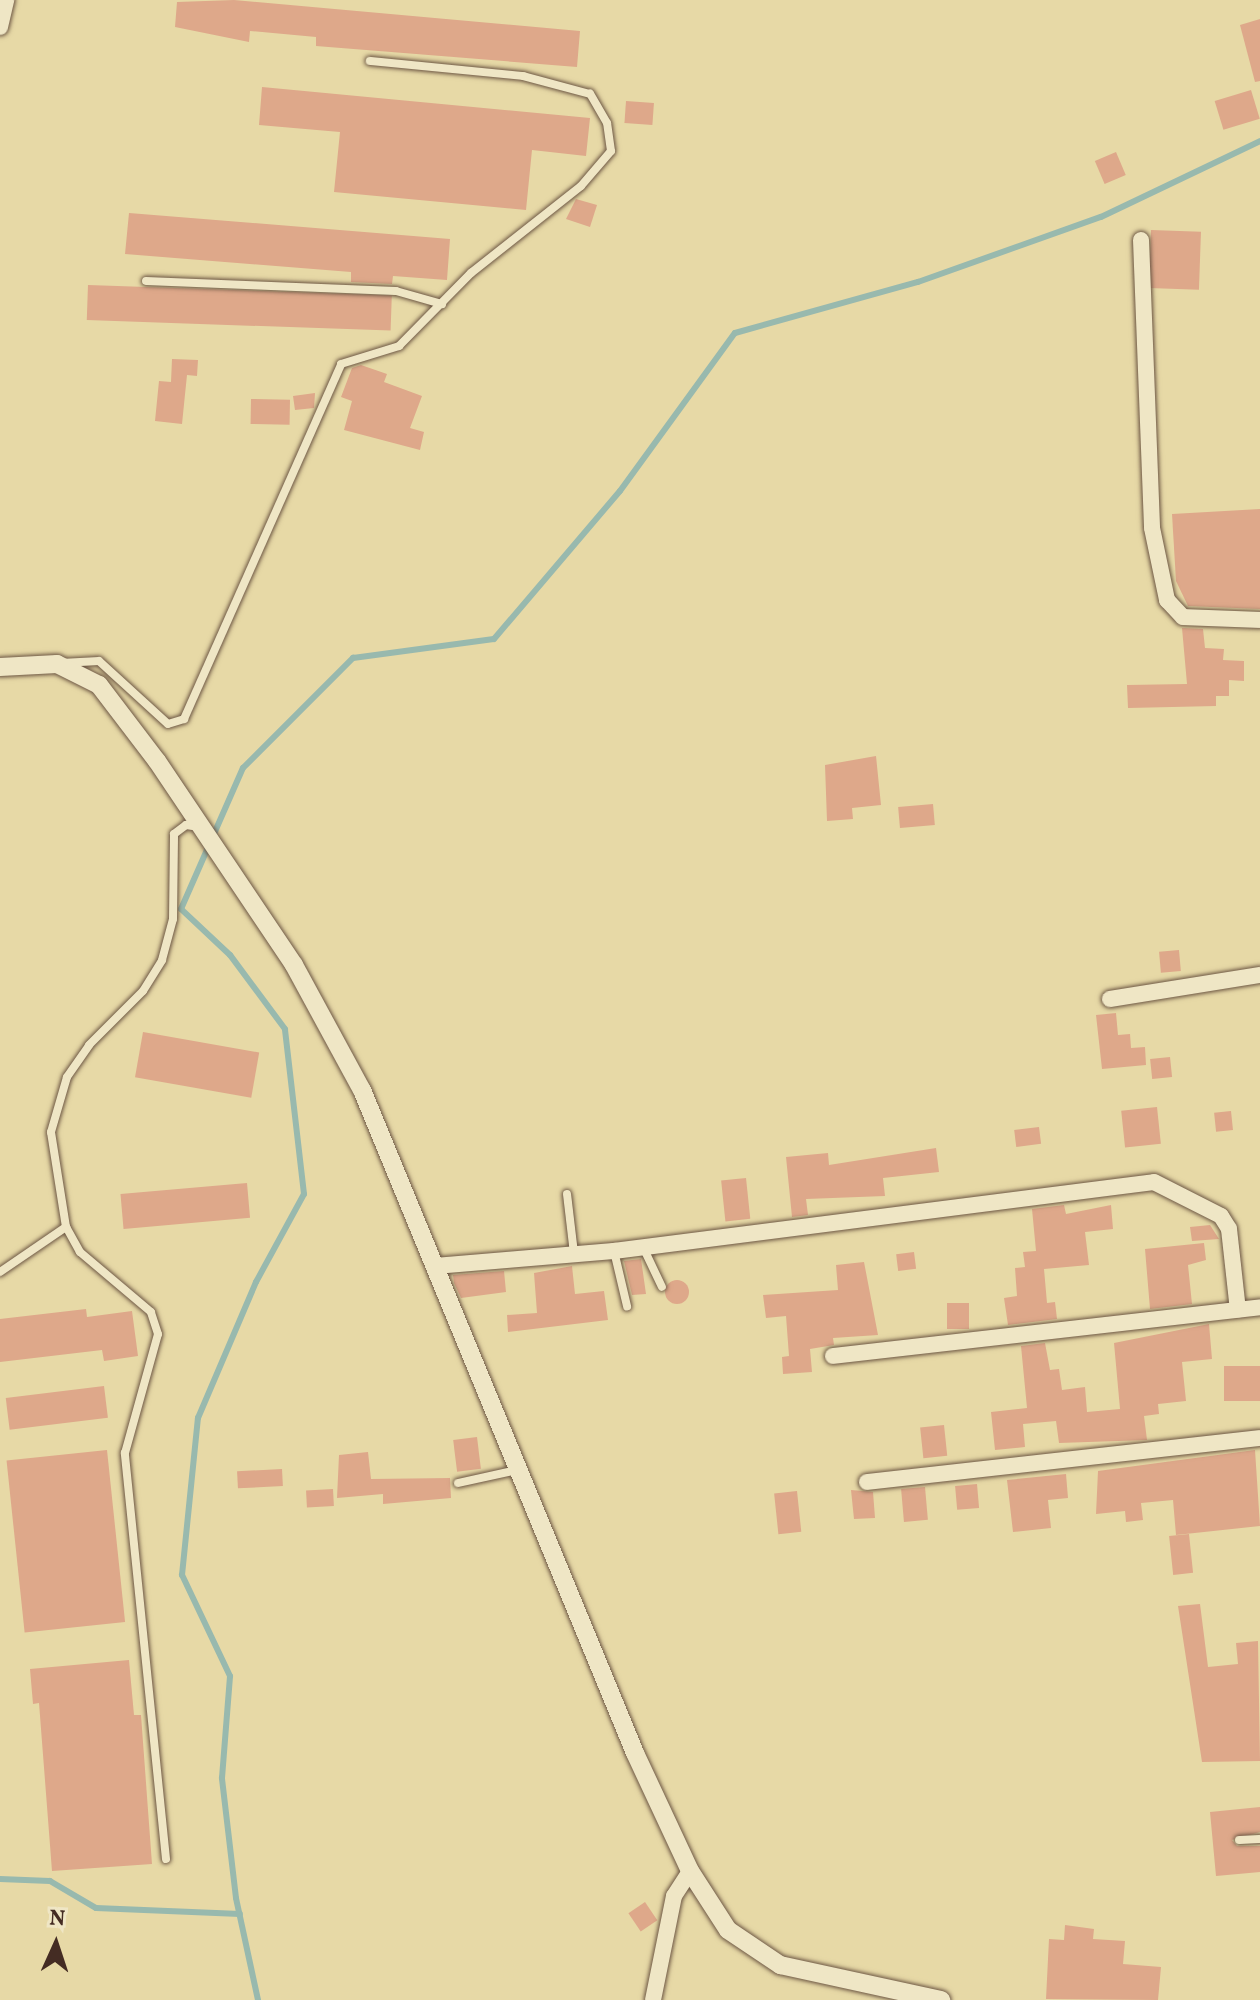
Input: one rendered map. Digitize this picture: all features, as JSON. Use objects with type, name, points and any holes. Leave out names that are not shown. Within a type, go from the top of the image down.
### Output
[{"type":"street","points":[[0,27],[6,0]]},
{"type":"street","points":[[1141,240],[1152,528],[1167,600],[1183,617],[1260,620]]},
{"type":"street","points":[[0,667],[57,664],[99,685],[244,887],[362,1090],[517,1470],[690,1871],[728,1930],[780,1965],[941,2000]]},
{"type":"street","points":[[1110,999],[1260,975]]},
{"type":"street","points":[[434,1266],[614,1251],[1154,1182],[1221,1216],[1229,1229],[1238,1310]]},
{"type":"street","points":[[833,1356],[1260,1307]]},
{"type":"street","points":[[867,1482],[1260,1438]]},
{"type":"street","points":[[653,2000],[674,1896],[690,1871]]},
{"type":"lane","points":[[57,664],[78,657],[99,661],[168,724],[184,719],[336,373],[352,356],[399,346],[442,304],[607,162],[607,123],[590,94],[557,83],[370,61]]},
{"type":"lane","points":[[146,281],[396,291],[442,304]]},
{"type":"lane","points":[[166,1859],[125,1453],[158,1334],[151,1312],[80,1252],[66,1227],[53,1165],[56,1104],[89,1045],[143,991],[162,960],[173,919],[174,834],[186,825],[202,831]]},
{"type":"lane","points":[[567,1194],[574,1255]]},
{"type":"lane","points":[[0,1272],[66,1227]]},
{"type":"lane","points":[[643,1247],[662,1287]]},
{"type":"lane","points":[[614,1251],[627,1306]]},
{"type":"lane","points":[[458,1483],[517,1470]]},
{"type":"lane","points":[[1239,1840],[1260,1839]]},
{"type":"building","points":[[234,0],[580,31],[577,67],[316,46],[316,37],[250,31],[249,42],[175,27],[177,2]]},
{"type":"building","points":[[1260,19],[1260,81],[1255,82],[1240,25]]},
{"type":"building","points":[[262,87],[590,118],[586,156],[532,150],[526,210],[334,192],[340,132],[259,125]]},
{"type":"building","points":[[1251,90],[1260,119],[1223,130],[1215,101]]},
{"type":"building","points":[[626,101],[654,103],[652,125],[624,123]]},
{"type":"building","points":[[1116,152],[1126,175],[1105,184],[1095,161]]},
{"type":"building","points":[[576,199],[597,205],[590,227],[566,219]]},
{"type":"building","points":[[129,213],[450,239],[447,280],[393,276],[392,284],[351,282],[351,272],[125,254]]},
{"type":"building","points":[[1151,230],[1201,232],[1199,290],[1149,288]]},
{"type":"building","points":[[88,285],[392,296],[391,331],[87,320]]},
{"type":"building","points":[[172,359],[198,360],[197,376],[187,375],[182,424],[155,421],[159,381],[171,382]]},
{"type":"building","points":[[361,365],[387,374],[384,382],[422,396],[410,428],[424,432],[420,450],[344,430],[352,401],[341,397],[352,368]]},
{"type":"building","points":[[315,393],[314,408],[295,410],[293,396]]},
{"type":"building","points":[[251,399],[290,400],[290,425],[251,424]]},
{"type":"building","points":[[1260,509],[1260,609],[1188,606],[1176,581],[1172,514]]},
{"type":"building","points":[[1182,628],[1203,629],[1205,648],[1224,649],[1223,660],[1244,661],[1244,681],[1229,680],[1229,696],[1216,696],[1216,706],[1128,708],[1127,685],[1187,684]]},
{"type":"building","points":[[876,756],[881,805],[852,808],[853,819],[827,821],[825,765]]},
{"type":"building","points":[[933,804],[935,825],[900,828],[898,807]]},
{"type":"building","points":[[1179,950],[1181,971],[1161,973],[1159,952]]},
{"type":"building","points":[[1116,1013],[1118,1035],[1130,1034],[1131,1048],[1145,1047],[1146,1065],[1102,1069],[1096,1015]]},
{"type":"building","points":[[143,1032],[259,1052],[251,1098],[135,1077]]},
{"type":"building","points":[[1170,1057],[1172,1077],[1152,1079],[1150,1059]]},
{"type":"building","points":[[1157,1107],[1161,1144],[1125,1148],[1121,1111]]},
{"type":"building","points":[[1231,1111],[1233,1130],[1216,1132],[1214,1113]]},
{"type":"building","points":[[1039,1127],[1041,1144],[1016,1147],[1014,1130]]},
{"type":"building","points":[[936,1148],[939,1172],[883,1178],[885,1196],[806,1199],[808,1215],[792,1217],[786,1157],[828,1153],[829,1165]]},
{"type":"building","points":[[746,1178],[750,1219],[725,1221],[721,1181]]},
{"type":"building","points":[[247,1183],[250,1218],[124,1229],[120,1194]]},
{"type":"building","points":[[1064,1205],[1066,1214],[1111,1205],[1113,1229],[1085,1232],[1089,1265],[1044,1269],[1047,1303],[1055,1302],[1057,1319],[1008,1325],[1004,1298],[1017,1296],[1015,1268],[1025,1267],[1023,1252],[1036,1251],[1032,1209]]},
{"type":"building","points":[[1210,1225],[1219,1239],[1192,1241],[1190,1227]]},
{"type":"building","points":[[1204,1243],[1206,1260],[1188,1265],[1192,1304],[1150,1309],[1145,1249]]},
{"type":"building","points":[[914,1252],[916,1269],[898,1271],[896,1254]]},
{"type":"building","points":[[641,1259],[646,1294],[632,1295],[624,1261]]},
{"type":"building","points":[[864,1262],[878,1335],[833,1338],[834,1345],[810,1349],[812,1372],[783,1374],[782,1357],[789,1356],[786,1316],[766,1318],[763,1295],[838,1290],[836,1265]]},
{"type":"building","points":[[572,1266],[575,1294],[604,1291],[608,1320],[508,1332],[507,1315],[537,1313],[534,1273]]},
{"type":"building","points":[[504,1271],[506,1292],[461,1298],[454,1283],[453,1275]]},
{"type":"building","points":[[677,1280],[686,1283],[689,1292],[686,1301],[677,1304],[668,1301],[665,1292],[668,1283]]},
{"type":"building","points":[[947,1303],[969,1303],[969,1329],[947,1329]]},
{"type":"building","points":[[86,1309],[87,1317],[132,1311],[138,1356],[104,1361],[102,1350],[0,1362],[0,1319]]},
{"type":"building","points":[[1209,1324],[1212,1359],[1182,1362],[1186,1401],[1158,1404],[1159,1414],[1144,1416],[1147,1440],[1059,1443],[1056,1421],[1023,1424],[1025,1447],[995,1450],[991,1412],[1027,1408],[1021,1346],[1045,1343],[1050,1370],[1059,1369],[1062,1390],[1085,1387],[1087,1412],[1120,1409],[1114,1343]]},
{"type":"building","points":[[1224,1366],[1260,1366],[1260,1401],[1224,1401]]},
{"type":"building","points":[[104,1386],[108,1418],[10,1430],[6,1398]]},
{"type":"building","points":[[944,1425],[947,1456],[923,1458],[920,1428]]},
{"type":"building","points":[[477,1437],[481,1469],[457,1472],[453,1440]]},
{"type":"building","points":[[107,1450],[125,1622],[25,1633],[7,1461]]},
{"type":"building","points":[[1255,1450],[1260,1526],[1176,1535],[1173,1500],[1141,1503],[1143,1520],[1126,1522],[1125,1511],[1096,1514],[1098,1471]]},
{"type":"building","points":[[368,1452],[371,1479],[450,1478],[451,1498],[383,1504],[383,1494],[337,1498],[339,1455]]},
{"type":"building","points":[[282,1469],[283,1486],[238,1488],[237,1471]]},
{"type":"building","points":[[1066,1474],[1068,1498],[1048,1500],[1051,1528],[1013,1532],[1007,1480]]},
{"type":"building","points":[[977,1484],[979,1508],[957,1510],[955,1486]]},
{"type":"building","points":[[925,1487],[928,1520],[904,1522],[901,1489]]},
{"type":"building","points":[[333,1489],[334,1506],[307,1507],[306,1490]]},
{"type":"building","points":[[851,1490],[873,1492],[875,1518],[854,1519]]},
{"type":"building","points":[[797,1491],[801,1532],[778,1534],[774,1493]]},
{"type":"building","points":[[1189,1534],[1193,1573],[1173,1575],[1169,1536]]},
{"type":"building","points":[[1200,1604],[1208,1667],[1238,1664],[1236,1643],[1258,1641],[1260,1761],[1202,1762],[1178,1606]]},
{"type":"building","points":[[129,1660],[134,1715],[141,1715],[152,1864],[52,1871],[39,1703],[33,1704],[30,1669]]},
{"type":"building","points":[[1260,1807],[1260,1832],[1232,1840],[1237,1846],[1260,1846],[1260,1872],[1216,1876],[1210,1812]]},
{"type":"building","points":[[645,1902],[657,1920],[641,1931],[628,1913]]},
{"type":"building","points":[[1065,1925],[1094,1929],[1093,1939],[1125,1941],[1123,1964],[1161,1967],[1158,2000],[1046,1999],[1049,1939],[1064,1940]]},
{"type":"waterway","points":[[258,2000],[236,1898],[222,1778],[230,1676],[182,1575],[198,1418],[256,1282],[304,1194],[285,1029],[230,955],[181,909],[243,768],[353,658],[494,639],[620,491],[735,333],[918,282],[1101,217],[1260,141]]},
{"type":"waterway","points":[[0,1879],[50,1881],[96,1908],[240,1914]]}]
